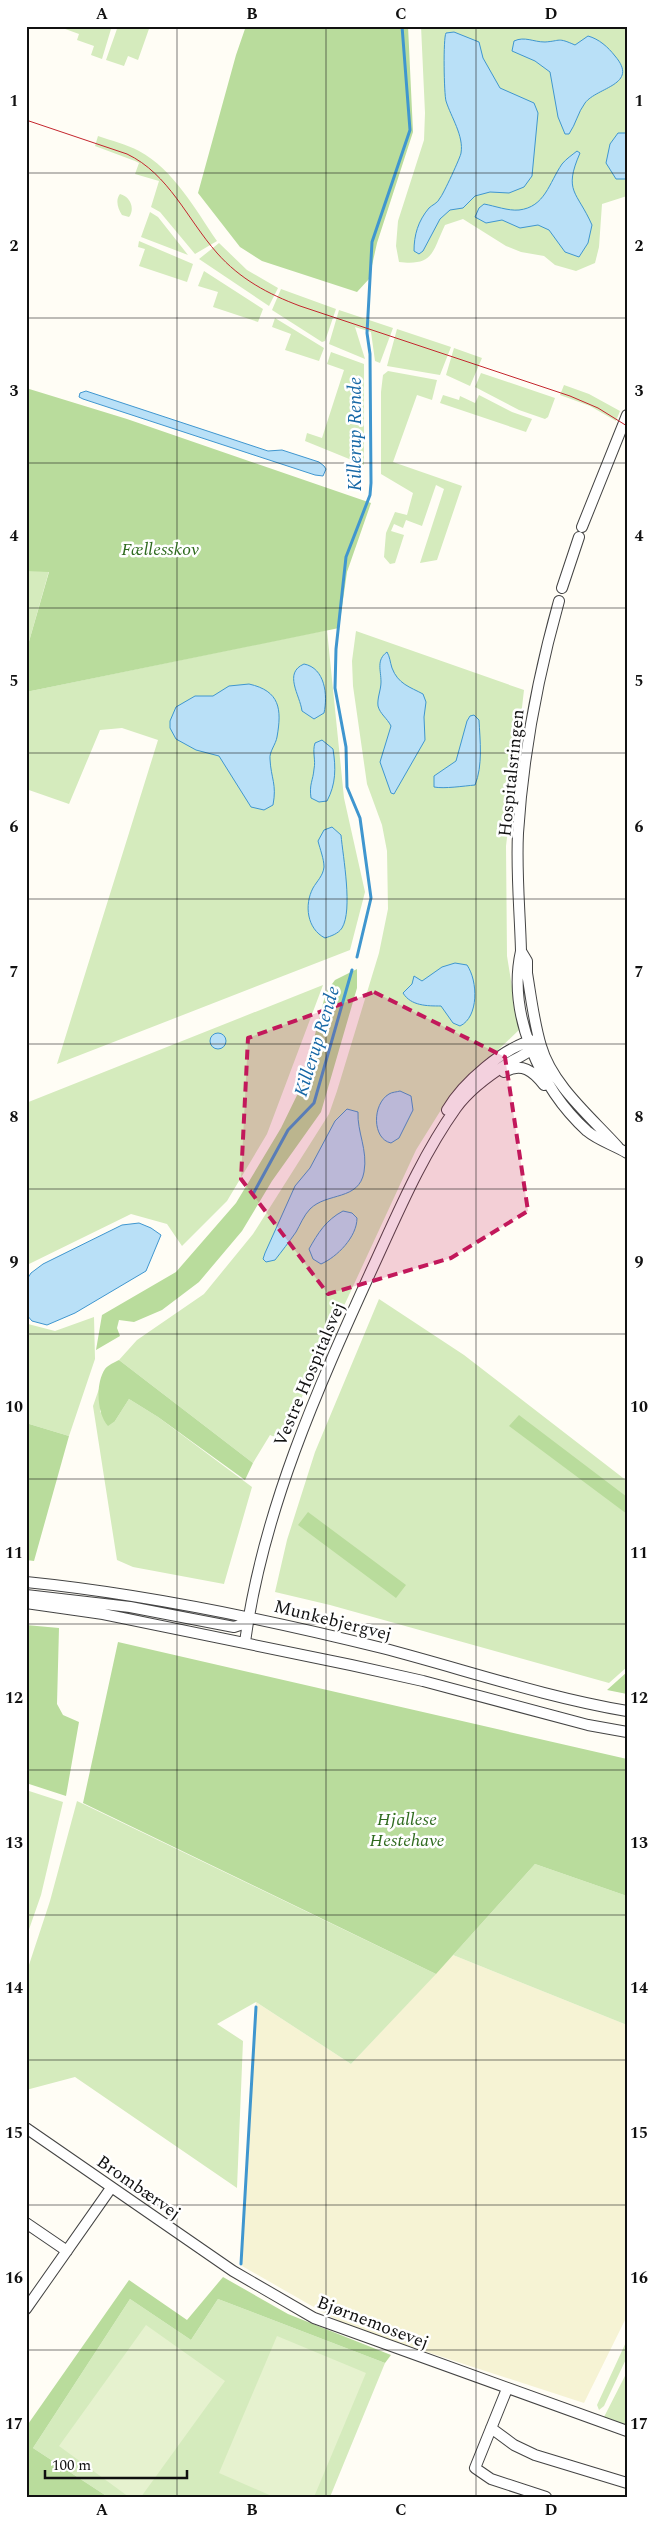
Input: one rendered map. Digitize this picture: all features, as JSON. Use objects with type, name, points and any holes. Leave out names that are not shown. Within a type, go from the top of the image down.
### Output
[{"type":"street","points":[[582,526],[627,414]]},
{"type":"street","points":[[562,588],[579,538]]},
{"type":"street","name":"Hospitalsringen","points":[[559,601],[537,686],[522,786],[518,834],[521,951],[518,967],[519,994],[541,1070],[563,1104],[588,1132],[604,1143],[623,1151]]},
{"type":"street","name":"Hospitalsringen","points":[[534,1044],[566,1088],[623,1151]]},
{"type":"street","name":"Vestre Hospitalsvej","points":[[245,1642],[248,1616],[263,1549],[294,1446],[327,1368],[397,1215],[440,1132],[457,1107],[477,1086],[534,1044]]},
{"type":"street","points":[[440,1132],[482,1089],[507,1070],[516,1067],[525,1068],[533,1073],[552,1096],[563,1104]]},
{"type":"street","name":"Munkebjergvej","points":[[26,1582],[67,1586],[248,1616],[383,1649],[587,1704],[627,1711]]},
{"type":"street","points":[[26,1595],[130,1607],[234,1627],[240,1625],[248,1616]]},
{"type":"street","points":[[26,1603],[103,1614],[245,1642],[422,1680],[588,1725],[627,1732]]},
{"type":"street","name":"Brombærvej","points":[[26,2128],[233,2271]]},
{"type":"street","points":[[26,2309],[111,2188]]},
{"type":"street","points":[[26,2222],[67,2251]]},
{"type":"street","name":"Bjørnemosevej","points":[[233,2271],[314,2318],[627,2431]]},
{"type":"street","points":[[508,2389],[475,2468],[491,2478],[546,2497]]},
{"type":"street","points":[[491,2428],[514,2445],[535,2454],[627,2483]]},
{"type":"highlighted area","points":[[374,992],[505,1057],[528,1211],[451,1258],[328,1294],[241,1179],[248,1038]]},
{"type":"shaded area","points":[[453,1955],[627,2025],[627,2316],[584,2403],[347,2326],[242,2266],[256,2002],[351,2064]]},
{"type":"green space","points":[[57,26],[108,26],[111,29],[102,59],[91,55],[94,46],[77,40],[79,34]]},
{"type":"green space","points":[[118,26],[150,26],[138,60],[128,56],[124,66],[106,60]]},
{"type":"green space","points":[[246,26],[408,26],[413,132],[377,243],[369,279],[357,292],[262,261],[240,247],[198,193],[236,55]]},
{"type":"green space","points":[[421,26],[627,26],[627,196],[602,204],[599,247],[595,263],[576,271],[555,265],[544,256],[521,252],[506,246],[463,219],[445,225],[434,250],[426,259],[410,263],[399,262],[396,246],[398,221],[424,140],[425,113]]},
{"type":"green space","points":[[98,136],[139,151],[163,169],[192,203],[217,241],[195,254],[160,212],[151,207],[159,181],[135,174],[139,163],[95,146]]},
{"type":"green space","points":[[120,194],[127,198],[131,204],[132,210],[129,217],[122,215],[119,210],[117,202]]},
{"type":"green space","points":[[150,212],[158,217],[188,255],[141,237]]},
{"type":"green space","points":[[139,241],[193,264],[187,282],[139,266],[145,249],[138,247]]},
{"type":"green space","points":[[219,243],[247,270],[278,288],[269,306],[199,259]]},
{"type":"green space","points":[[204,271],[263,309],[258,322],[213,307],[218,292],[198,286]]},
{"type":"green space","points":[[281,289],[336,309],[325,341],[322,342],[272,310]]},
{"type":"green space","points":[[339,310],[393,328],[380,363],[375,361],[371,332],[355,327],[365,359],[329,344]]},
{"type":"green space","points":[[275,318],[324,348],[319,361],[285,350],[291,334],[272,327]]},
{"type":"green space","points":[[397,329],[451,347],[440,375],[387,366]]},
{"type":"green space","points":[[454,348],[482,358],[470,386],[446,375]]},
{"type":"green space","points":[[331,352],[364,364],[364,465],[305,441],[307,433],[322,438],[344,370],[327,364]]},
{"type":"green space","points":[[388,371],[437,380],[432,400],[417,395],[393,462],[462,486],[437,560],[420,563],[444,489],[436,485],[422,526],[406,520],[403,528],[394,524],[391,531],[404,535],[395,563],[390,564],[384,557],[386,533],[395,512],[407,515],[413,493],[381,474],[381,392],[383,375]]},
{"type":"green space","points":[[481,373],[555,398],[548,417],[545,419],[519,410],[475,387]]},
{"type":"green space","points":[[564,385],[589,394],[620,411],[616,421],[590,406],[560,395]]},
{"type":"green space","name":"Fællesskov","points":[[26,388],[127,419],[371,503],[347,572],[339,628],[26,692],[26,652],[49,572],[26,571]]},
{"type":"green space","points":[[443,395],[459,400],[460,396],[475,403],[479,395],[512,412],[532,419],[526,432],[440,403]]},
{"type":"green space","points":[[26,571],[49,571],[26,652]]},
{"type":"green space","points":[[327,630],[344,798],[365,892],[350,950],[57,1064],[158,740],[122,728],[100,730],[69,804],[26,789],[26,692]]},
{"type":"green space","points":[[356,631],[524,690],[506,846],[507,956],[519,1030],[449,1097],[416,1150],[282,1440],[270,1435],[253,1463],[119,1360],[137,1340],[204,1294],[253,1234],[329,1114],[337,1091],[379,953],[388,909],[387,851],[382,825],[367,784],[353,686],[352,661]]},
{"type":"green space","points":[[357,969],[357,988],[321,1112],[272,1181],[242,1231],[199,1282],[162,1310],[134,1322],[119,1320],[117,1328],[120,1336],[96,1350],[102,1315],[176,1272],[236,1203],[281,1128],[302,1085],[326,992],[335,980]]},
{"type":"green space","points":[[323,985],[267,1134],[227,1201],[182,1246],[167,1224],[131,1214],[26,1267],[26,1103]]},
{"type":"green space","points":[[379,1299],[464,1355],[627,1481],[627,1667],[609,1683],[330,1605],[275,1592],[287,1540],[315,1452]]},
{"type":"green space","points":[[94,1317],[95,1359],[69,1436],[26,1423],[26,1321],[28,1324],[55,1331]]},
{"type":"green space","points":[[119,1360],[253,1463],[245,1480],[158,1417],[129,1399],[115,1421],[108,1426],[101,1414],[99,1399],[100,1383],[105,1369]]},
{"type":"green space","points":[[100,1386],[100,1412],[115,1421],[129,1399],[158,1417],[252,1487],[224,1584],[133,1567],[117,1560],[93,1406]]},
{"type":"green space","points":[[519,1415],[627,1497],[627,1514],[509,1426]]},
{"type":"green space","points":[[26,1423],[69,1436],[34,1561],[26,1560]]},
{"type":"green space","points":[[308,1512],[406,1585],[396,1598],[298,1525]]},
{"type":"green space","points":[[26,1625],[59,1628],[57,1704],[63,1715],[79,1722],[66,1796],[26,1783]]},
{"type":"green space","name":"Hjallese Hestehave","points":[[118,1642],[627,1759],[627,1896],[535,1864],[436,1974],[83,1803]]},
{"type":"green space","points":[[627,1672],[627,1694],[607,1690]]},
{"type":"green space","points":[[26,1790],[63,1802],[41,1895],[26,1938]]},
{"type":"green space","points":[[77,1801],[436,1974],[351,2064],[256,2002],[217,2024],[243,2041],[237,2188],[75,2077],[26,2090],[26,1974],[50,1901]]},
{"type":"green space","points":[[535,1864],[627,1896],[627,2025],[453,1955]]},
{"type":"green space","points":[[223,2277],[288,2314],[391,2355],[385,2363],[218,2299],[191,2340],[130,2299],[33,2448],[108,2497],[26,2497],[26,2427],[129,2280],[187,2320]]},
{"type":"green space","points":[[130,2299],[191,2340],[218,2299],[385,2363],[330,2497],[108,2497],[33,2448]]},
{"type":"green space","points":[[146,2325],[225,2381],[141,2497],[129,2497],[59,2446]]},
{"type":"green space","points":[[277,2336],[366,2373],[314,2497],[274,2497],[219,2473]]},
{"type":"green space","points":[[627,2340],[627,2357],[604,2406],[599,2410],[597,2405]]},
{"type":"green space","points":[[627,2372],[627,2425],[604,2417]]},
{"type":"water","points":[[454,32],[479,42],[483,58],[500,88],[534,103],[538,113],[532,176],[524,187],[509,193],[490,192],[475,196],[463,208],[450,210],[440,219],[423,251],[419,254],[414,251],[419,223],[429,208],[442,195],[461,153],[461,140],[446,101],[445,88],[445,37],[446,33]]},
{"type":"water","points":[[588,36],[600,41],[615,56],[623,73],[614,84],[585,103],[569,134],[565,134],[558,117],[550,72],[535,61],[512,51],[514,41],[522,39],[541,42],[562,40],[575,45]]},
{"type":"water","points":[[618,133],[627,133],[627,179],[616,179],[606,163],[610,144]]},
{"type":"water","points":[[577,151],[580,153],[575,166],[572,184],[577,198],[592,225],[588,243],[579,257],[565,252],[549,230],[538,225],[520,228],[502,220],[486,223],[475,217],[479,208],[484,204],[519,210],[535,204],[541,199],[562,164]]},
{"type":"water","points":[[86,391],[268,451],[282,450],[319,462],[326,469],[323,476],[315,475],[79,397],[80,393]]},
{"type":"water","points":[[387,652],[392,668],[398,678],[423,694],[426,702],[424,717],[425,740],[394,794],[391,793],[380,762],[391,726],[378,706],[381,682],[380,662]]},
{"type":"water","points":[[304,664],[317,671],[325,691],[324,713],[314,719],[302,711],[294,685],[295,673]]},
{"type":"water","points":[[249,684],[267,691],[273,696],[279,710],[279,727],[270,756],[274,786],[273,805],[264,810],[251,807],[219,756],[196,750],[176,739],[170,728],[170,721],[176,707],[195,696],[213,696],[229,686]]},
{"type":"water","points":[[474,715],[479,720],[480,744],[479,770],[475,785],[448,788],[434,787],[434,776],[456,761],[467,721],[470,716]]},
{"type":"water","points":[[322,740],[333,749],[335,763],[332,788],[327,801],[319,802],[311,798],[310,789],[314,766],[314,746],[315,743]]},
{"type":"water","points":[[332,827],[341,835],[347,909],[342,928],[332,936],[325,938],[314,929],[308,909],[310,895],[324,867],[318,841],[324,830]]},
{"type":"water","points":[[455,963],[467,965],[471,972],[475,989],[471,1015],[460,1026],[453,1023],[441,1006],[415,1003],[410,1001],[403,993],[412,984],[414,976],[422,981],[442,967]]},
{"type":"water","points":[[215,1033],[221,1033],[226,1038],[224,1047],[215,1049],[210,1044],[210,1038]]},
{"type":"water","points":[[400,1091],[411,1096],[413,1110],[399,1138],[391,1143],[380,1135],[376,1121],[377,1113],[383,1099],[390,1093]]},
{"type":"water","points":[[347,1109],[358,1112],[365,1156],[364,1172],[361,1181],[356,1188],[349,1192],[325,1200],[310,1209],[275,1260],[266,1262],[263,1259],[265,1253],[295,1186],[310,1168],[335,1121]]},
{"type":"water","points":[[343,1211],[352,1213],[357,1218],[354,1232],[345,1246],[333,1257],[321,1264],[313,1259],[309,1249],[323,1227]]},
{"type":"water","points":[[139,1223],[161,1235],[146,1271],[75,1313],[47,1325],[32,1321],[26,1314],[26,1281],[31,1273],[43,1264],[122,1225]]},
{"type":"waterway","name":"Killerup Rende","points":[[357,957],[371,898],[360,818],[347,787],[346,747],[335,688],[336,649],[346,557],[370,495],[370,354],[367,333],[372,242],[410,130],[402,26]]},
{"type":"waterway","name":"Killerup Rende","points":[[253,1194],[288,1130],[314,1103],[352,970]]},
{"type":"waterway","points":[[241,2264],[256,2007]]},
{"type":"tram line","points":[[26,120],[127,154],[142,163],[166,185],[217,253],[235,271],[266,291],[300,306],[570,396],[598,408],[627,426]]}]
